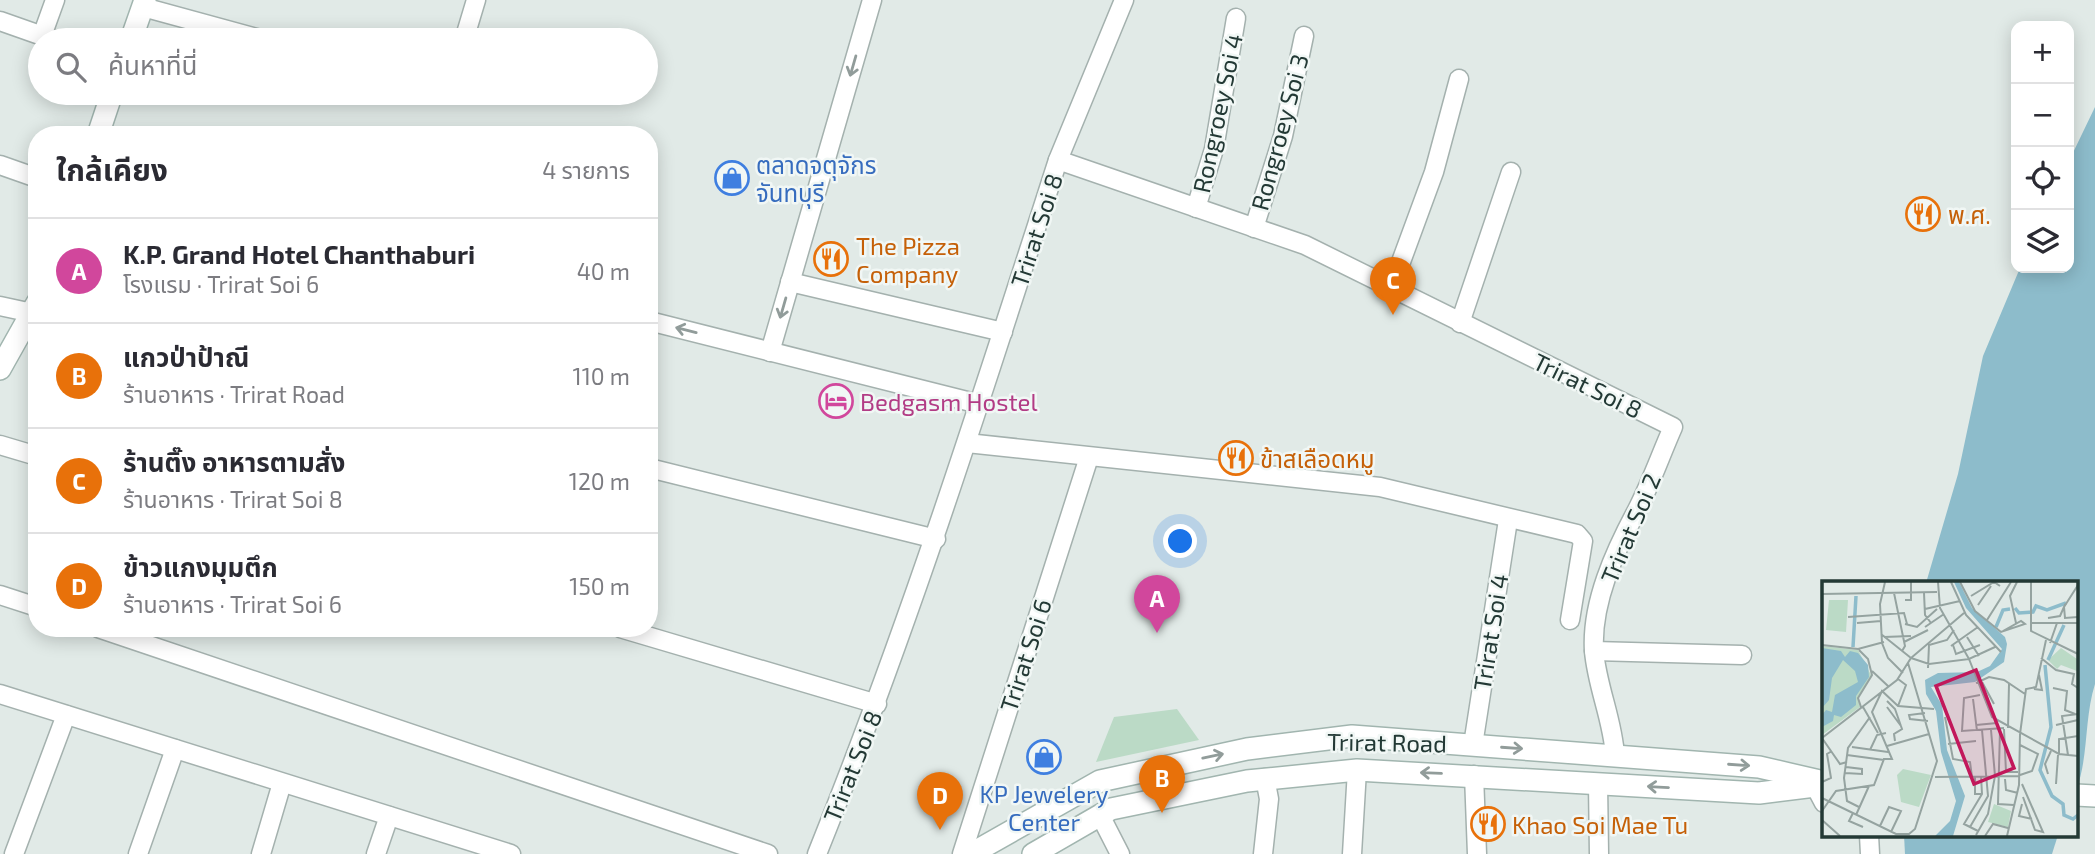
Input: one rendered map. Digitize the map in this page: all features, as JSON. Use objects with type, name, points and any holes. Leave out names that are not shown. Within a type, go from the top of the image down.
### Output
[{"type":"main road","points":[[135,28],[144,3]]},
{"type":"main road","points":[[101,126],[108,105]]},
{"type":"main road","points":[[0,369],[28,323]]},
{"type":"main road","name":"Trirat Road","points":[[971,854],[1100,781],[1247,749],[1352,736],[1759,767],[1821,784]]},
{"type":"main road","name":"Trirat Road","points":[[1033,854],[1111,808],[1265,778],[1357,770],[1759,793],[1821,784]]},
{"type":"street","points":[[50,28],[55,0]]},
{"type":"street","points":[[468,28],[476,0]]},
{"type":"street","points":[[770,352],[872,0]]},
{"type":"street","points":[[1058,160],[1124,0]]},
{"type":"street","points":[[144,3],[225,28]]},
{"type":"street","name":"Rongroey Soi 4","points":[[1196,208],[1214,149],[1236,18]]},
{"type":"street","points":[[0,21],[28,31]]},
{"type":"street","name":"Rongroey Soi 3","points":[[1254,228],[1283,136],[1304,36]]},
{"type":"street","points":[[1391,289],[1434,172],[1459,79]]},
{"type":"street","name":"Trirat Soi 8","points":[[817,854],[877,704],[936,539],[1058,160],[1305,245],[1673,427]]},
{"type":"street","points":[[0,165],[28,175]]},
{"type":"street","points":[[1460,323],[1511,172]]},
{"type":"street","points":[[790,282],[1003,332]]},
{"type":"street","points":[[0,306],[28,309]]},
{"type":"street","points":[[658,323],[979,404]]},
{"type":"street","name":"Trirat Soi 2","points":[[1615,756],[1614,736],[1594,651],[1604,585],[1623,531],[1637,510],[1673,427]]},
{"type":"street","points":[[967,443],[1380,488],[1582,536],[1570,620]]},
{"type":"street","points":[[0,445],[28,453]]},
{"type":"street","name":"Trirat Soi 6","points":[[962,854],[1089,457]]},
{"type":"street","points":[[658,470],[936,539]]},
{"type":"street","name":"Trirat Soi 4","points":[[1473,745],[1508,520]]},
{"type":"street","points":[[0,595],[28,604]]},
{"type":"street","points":[[126,637],[768,854]]},
{"type":"street","points":[[650,637],[877,704]]},
{"type":"street","points":[[1594,651],[1742,655]]},
{"type":"street","points":[[0,694],[510,854]]},
{"type":"street","points":[[14,854],[66,715]]},
{"type":"street","points":[[138,854],[175,749]]},
{"type":"street","points":[[1352,854],[1357,770]]},
{"type":"street","points":[[1474,775],[1477,854]]},
{"type":"street","points":[[1263,854],[1269,799],[1265,778]]},
{"type":"street","points":[[261,854],[282,783]]},
{"type":"street","points":[[1598,783],[1599,854]]},
{"type":"street","points":[[1100,815],[1120,854]]},
{"type":"street","points":[[376,854],[389,816]]},
{"type":"street","points":[[1869,836],[1870,854]]},
{"type":"green space","points":[[1177,709],[1199,740],[1096,762],[1114,717]]},
{"type":"water","points":[[2095,107],[2095,684],[2078,784],[2078,581],[1927,581],[1958,474],[1983,356],[2018,273],[2074,273],[2074,151]]},
{"type":"water","points":[[1904,836],[2058,836],[2052,854],[1905,854]]},
{"type":"place","name":"ตลาดจตุจักร จันทบุรี","points":[[732,178]]},
{"type":"place","name":"พ.ศ.","points":[[1923,214]]},
{"type":"place","name":"The Pizza Company","points":[[831,259]]},
{"type":"place","name":"ร้านติ๊ง อาหารตามสั่ง","points":[[1393,315]]},
{"type":"place","name":"Bedgasm Hostel","points":[[836,401]]},
{"type":"place","name":"ข้าสเลือดหมู","points":[[1236,458]]},
{"type":"place","name":"K.P. Grand Hotel Chanthaburi","points":[[1157,633]]},
{"type":"place","name":"KP Jewelery Center","points":[[1044,757]]},
{"type":"place","name":"แกวป่าป้าณี","points":[[1162,813]]},
{"type":"place","name":"Khao Soi Mae Tu","points":[[1488,824]]},
{"type":"place","name":"ข้าวแกงมุมตึก","points":[[940,830]]}]
